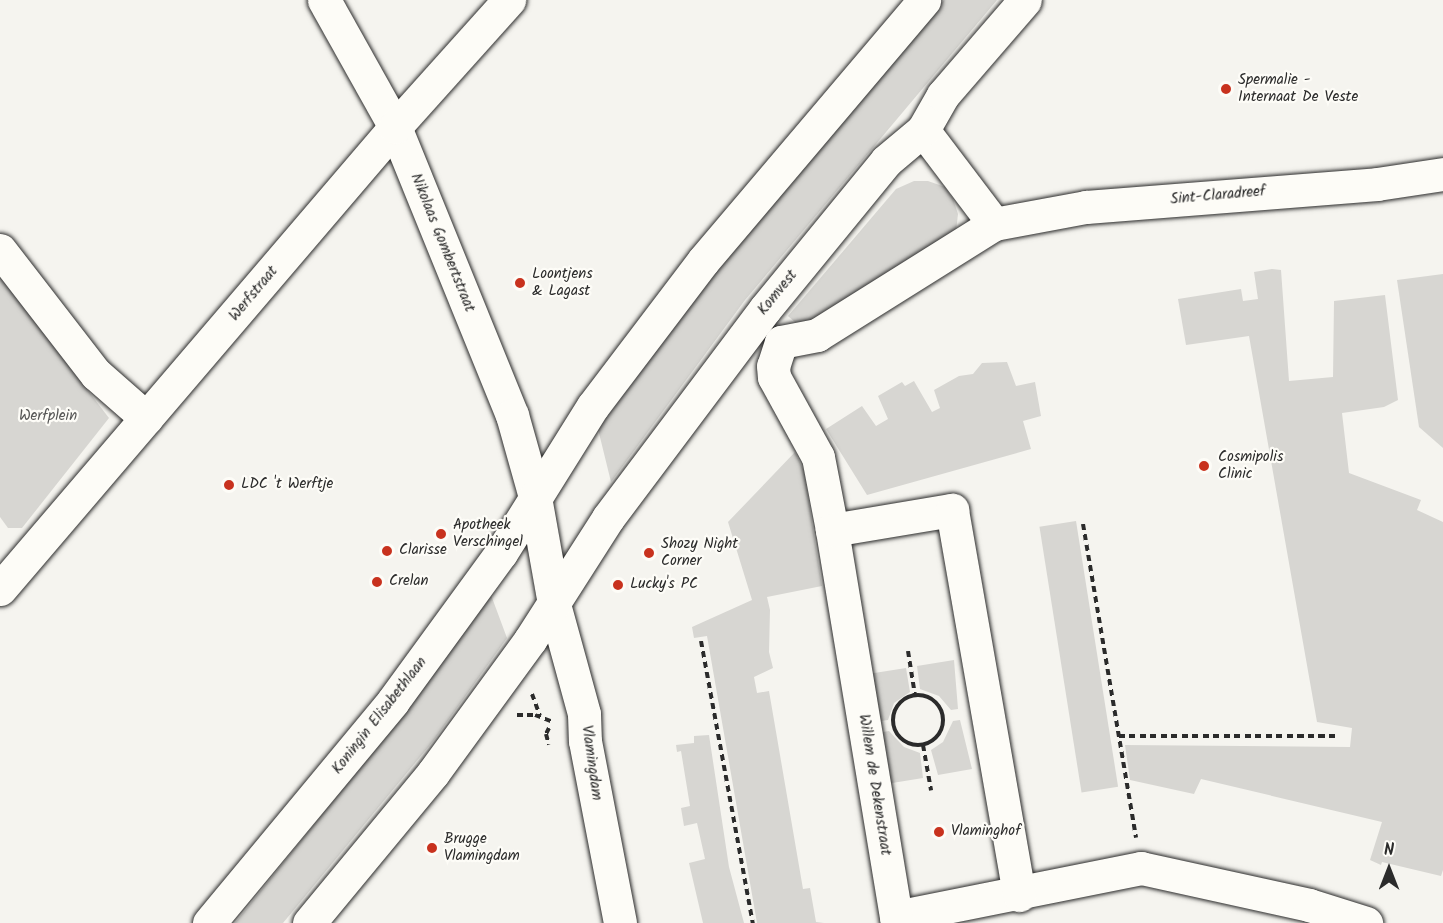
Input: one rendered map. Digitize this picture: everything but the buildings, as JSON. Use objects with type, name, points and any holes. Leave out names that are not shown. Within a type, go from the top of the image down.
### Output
[{"type":"street","name":"Nikolaas Gombertstraat","points":[[324,0],[395,127],[512,415],[521,440],[535,497],[554,604]]},
{"type":"street","name":"Werfstraat","points":[[6,568],[146,418],[395,127],[509,0]]},
{"type":"street","points":[[535,497],[593,406],[704,261],[924,0]]},
{"type":"street","name":"Komvest","points":[[554,604],[608,518],[765,309],[886,161],[923,130],[943,95],[1025,0]]},
{"type":"street","points":[[923,130],[994,224]]},
{"type":"street","name":"Sint-Claradreef","points":[[781,342],[817,335],[994,224],[1086,207],[1377,184],[1443,174]]},
{"type":"street","points":[[0,250],[96,374],[146,418]]},
{"type":"street","points":[[765,309],[773,332],[781,342]]},
{"type":"street","name":"Willem de Dekenstraat","points":[[781,342],[773,366],[774,377],[818,457],[896,920],[1142,868],[1309,905],[1366,923]]},
{"type":"street","name":"Koningin Elisabethlaan","points":[[209,923],[393,702],[501,553],[535,497]]},
{"type":"street","points":[[832,530],[952,510],[1019,894]]},
{"type":"street","points":[[309,923],[433,773],[554,604]]},
{"type":"street","name":"Vlamingdam","points":[[554,604],[583,706],[585,741],[620,923]]},
{"type":"path","points":[[1083,524],[1142,868]]},
{"type":"path","points":[[701,641],[753,923]]},
{"type":"path","points":[[908,651],[915,694]]},
{"type":"path","points":[[915,694],[928,696],[936,701],[944,715],[942,731],[938,737],[923,745],[906,742],[895,730],[893,721],[898,704],[915,694]]},
{"type":"path","points":[[509,717],[535,715],[557,725]]},
{"type":"path","points":[[549,728],[546,734],[549,745]]},
{"type":"path","points":[[1119,736],[1338,736]]},
{"type":"path","points":[[923,745],[932,790]]},
{"type":"green space","points":[[944,0],[997,0],[745,300],[611,482],[598,429],[714,273]]},
{"type":"green space","points":[[914,181],[928,181],[945,187],[953,199],[958,214],[956,231],[804,330],[788,316],[896,189]]},
{"type":"green space","points":[[1281,270],[1289,381],[1333,377],[1334,301],[1385,295],[1398,400],[1384,407],[1342,413],[1349,473],[1421,500],[1417,510],[1443,522],[1443,870],[1441,876],[1382,862],[1381,865],[1370,860],[1382,822],[1201,779],[1194,794],[1130,780],[1125,745],[1350,747],[1352,728],[1317,722],[1249,336],[1186,345],[1178,299],[1241,289],[1243,301],[1258,299],[1254,272]]},
{"type":"green space","points":[[1443,274],[1443,448],[1419,427],[1397,280]]},
{"type":"green space","name":"Werfplein","points":[[0,276],[109,418],[22,528],[8,528],[0,517]]},
{"type":"green space","points":[[1007,362],[1016,386],[1035,382],[1041,416],[1023,421],[1031,449],[867,495],[826,429],[862,406],[876,426],[888,419],[878,396],[902,382],[905,386],[914,381],[932,412],[940,408],[934,390],[959,376],[973,374],[982,363]]},
{"type":"green space","points":[[795,452],[804,471],[822,586],[767,597],[770,610],[769,652],[773,668],[754,677],[757,693],[769,691],[803,889],[810,888],[816,922],[824,923],[757,923],[707,636],[694,638],[692,627],[752,600],[728,522]]},
{"type":"green space","points":[[1076,521],[1118,787],[1082,792],[1039,527]]},
{"type":"green space","points":[[491,595],[507,638],[434,740],[283,923],[235,923],[405,711]]},
{"type":"green space","points":[[954,660],[958,709],[951,710],[939,696],[920,689],[917,666]]},
{"type":"green space","points":[[906,668],[910,692],[894,703],[888,720],[881,721],[868,674]]},
{"type":"green space","points":[[960,720],[972,769],[938,775],[931,750],[943,742],[953,721]]},
{"type":"green space","points":[[889,731],[904,747],[920,753],[923,778],[886,784],[883,732]]},
{"type":"green space","points":[[709,735],[729,867],[744,923],[703,923],[689,863],[705,859],[697,823],[684,826],[681,808],[690,806],[681,751],[677,752],[676,745],[694,743],[694,736]]},
{"type":"place","name":"Spermalie - Internaat De Veste","points":[[1226,89]]},
{"type":"place","name":"Loontjens & Lagast","points":[[520,283]]},
{"type":"place","name":"Cosmipolis Clinic","points":[[1204,466]]},
{"type":"place","name":"LDC 't Werftje","points":[[229,485]]},
{"type":"place","name":"Apotheek Verschingel","points":[[441,534]]},
{"type":"place","name":"Clarisse","points":[[387,551]]},
{"type":"place","name":"Shozy Night Corner","points":[[649,553]]},
{"type":"place","name":"Crelan","points":[[377,582]]},
{"type":"place","name":"Lucky's PC","points":[[618,585]]},
{"type":"place","name":"Vlaminghof","points":[[939,832]]},
{"type":"place","name":"Brugge Vlamingdam","points":[[432,848]]}]
